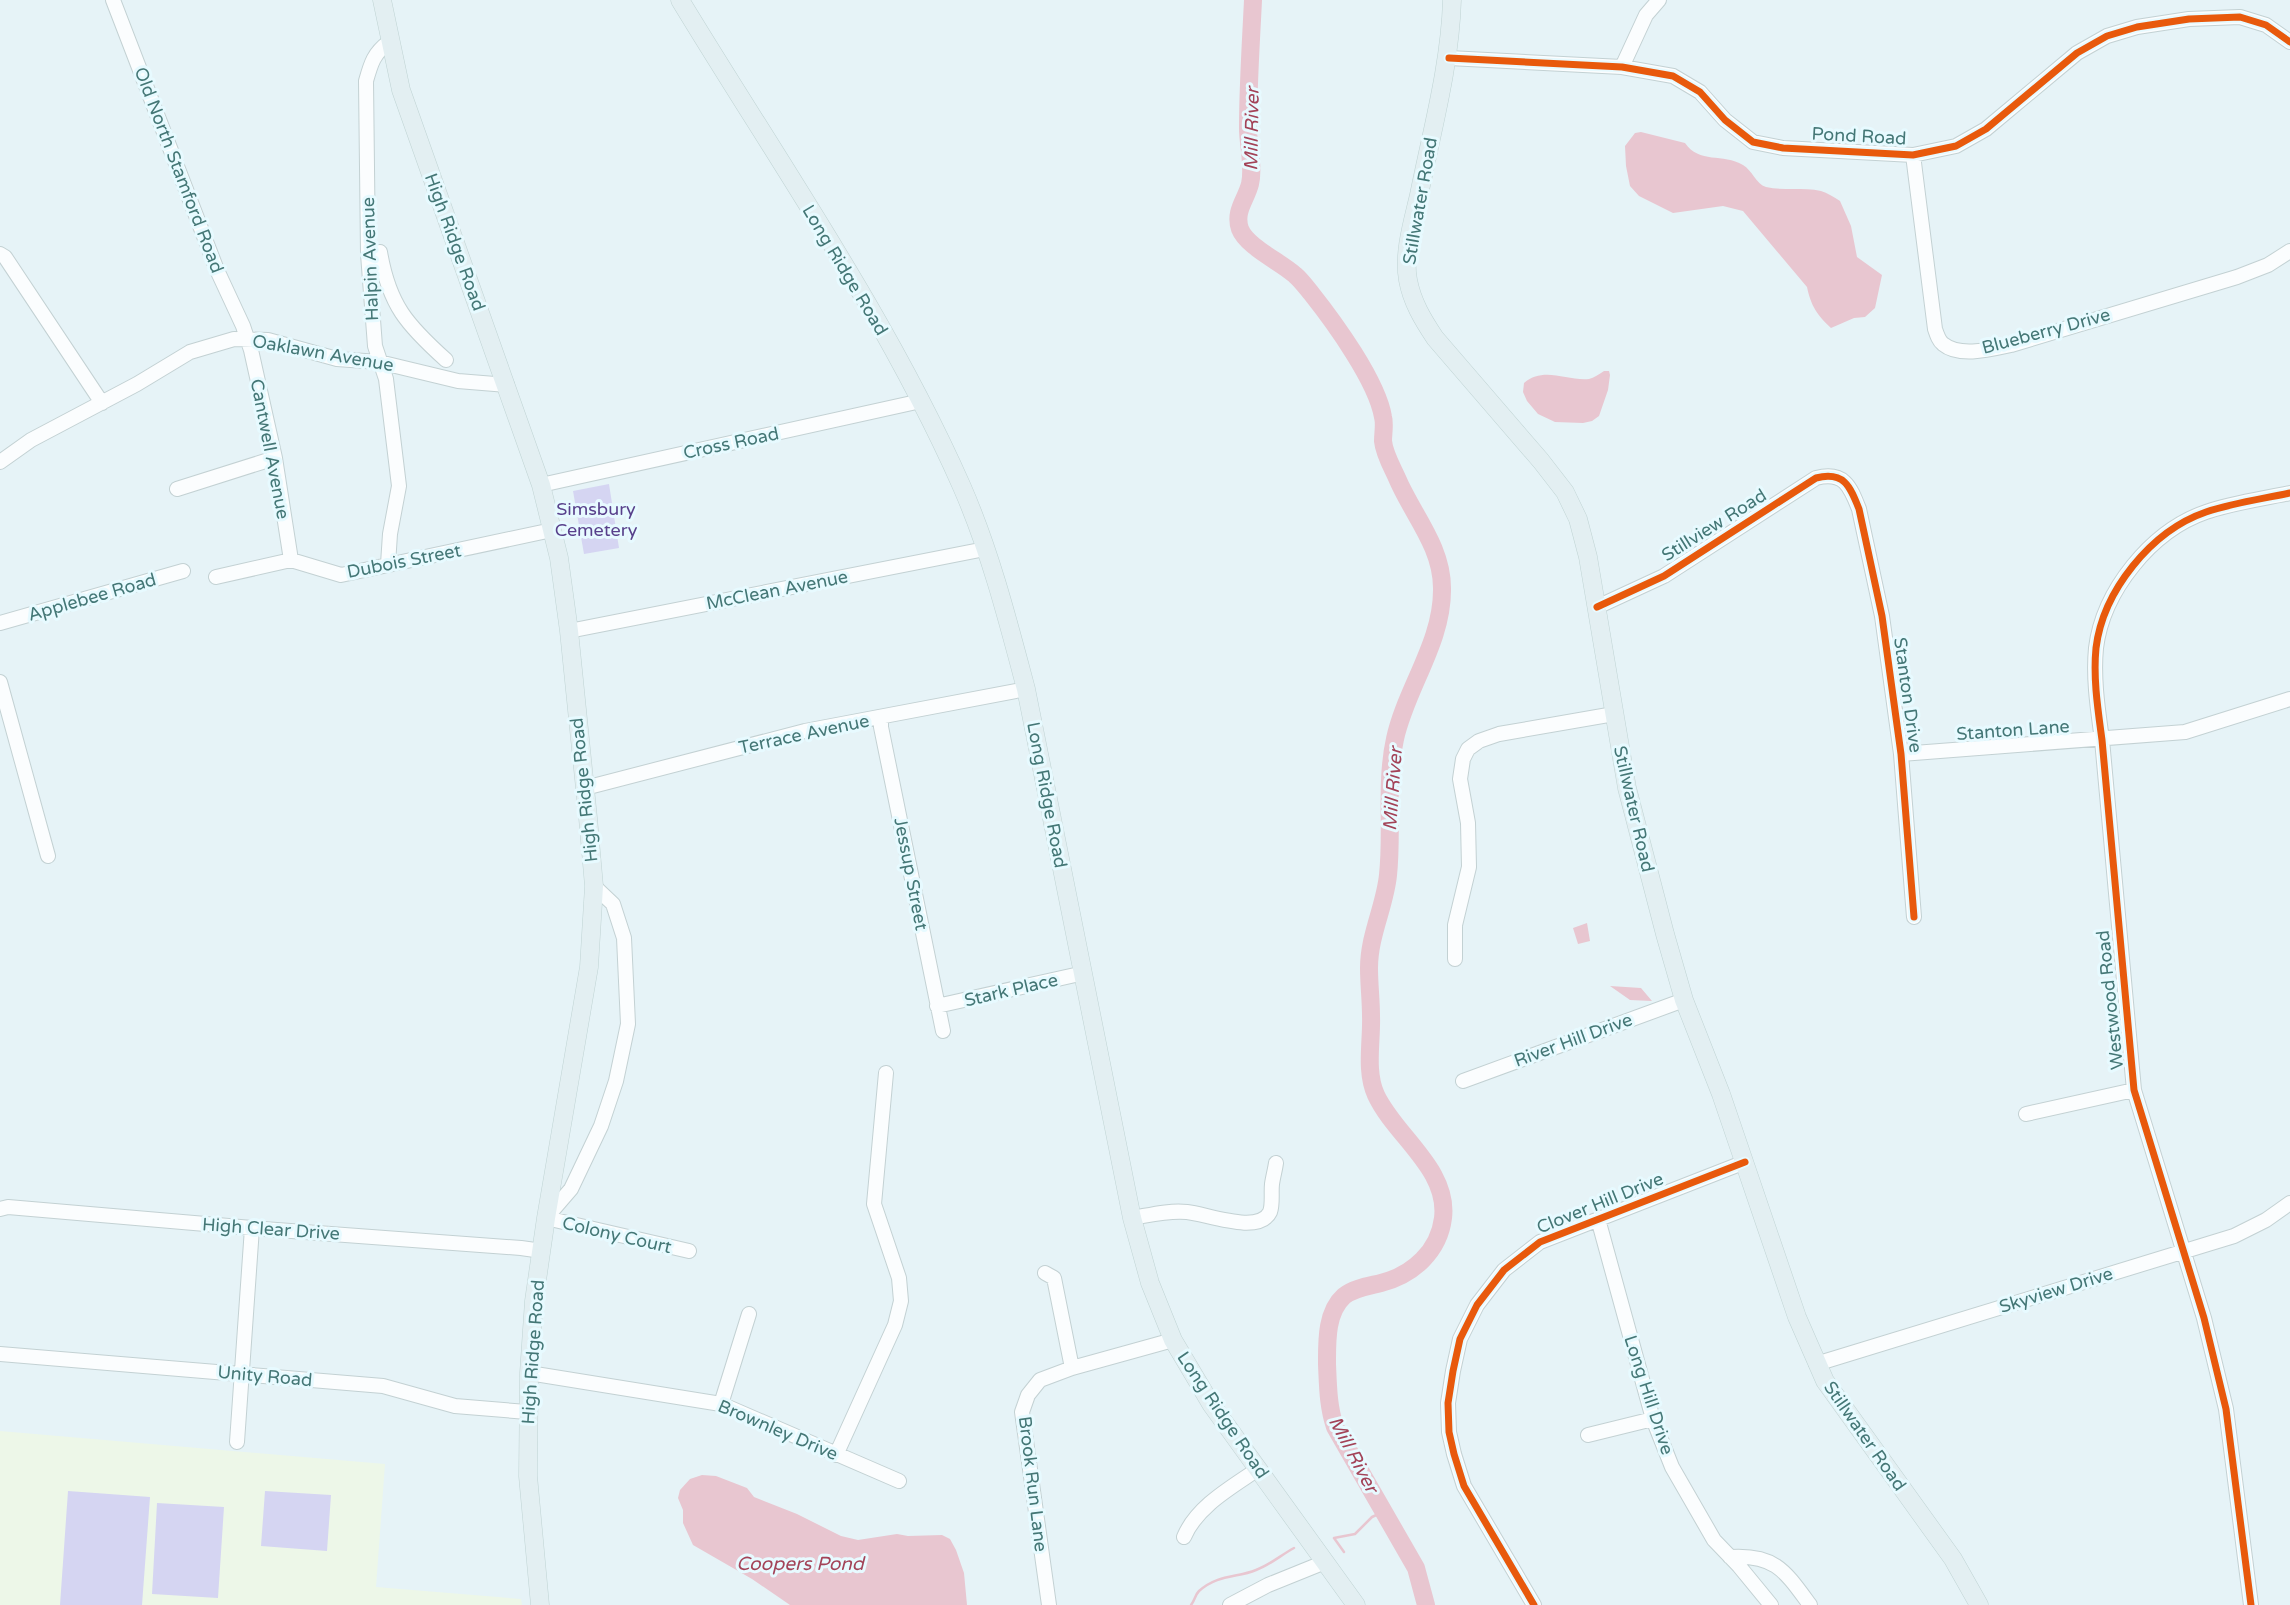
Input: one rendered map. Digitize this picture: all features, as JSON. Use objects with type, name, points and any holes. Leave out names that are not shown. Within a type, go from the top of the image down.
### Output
[{"type":"main road","name":"High Ridge Road","points":[[382,0],[401,90],[419,145],[541,485],[559,558],[585,788],[594,886],[589,967],[546,1218],[534,1301],[528,1373],[528,1476],[540,1605]]},
{"type":"main road","name":"Long Ridge Road","points":[[680,0],[858,288],[921,401],[963,489],[985,549],[1026,689],[1132,1218],[1150,1283],[1173,1340],[1210,1404],[1356,1605]]},
{"type":"main road","name":"Stillwater Road","points":[[1452,0],[1449,58],[1408,259],[1408,279],[1414,301],[1435,338],[1565,492],[1584,536],[1627,788],[1643,852],[1684,1000],[1720,1089],[1776,1257],[1816,1364],[1842,1407],[1953,1559],[1979,1605]]},
{"type":"street","name":"Old North Stamford Road","points":[[113,0],[217,270],[247,339]]},
{"type":"street","points":[[1622,68],[1646,15],[1659,0]]},
{"type":"street","name":"Pond Road","points":[[1449,58],[1622,68],[1673,76],[1700,92],[1725,120],[1753,142],[1783,148],[1913,155],[1955,146],[1986,129],[2077,53],[2107,36],[2137,27],[2189,19],[2240,17],[2266,25],[2290,42]]},
{"type":"street","name":"Halpin Avenue","points":[[388,564],[390,534],[399,486],[386,379],[375,346],[368,254],[366,81],[372,59],[389,42]]},
{"type":"street","name":"Blueberry Drive","points":[[1913,155],[1935,329],[1941,343],[1953,350],[1992,349],[2011,345],[2237,277],[2268,265],[2290,251]]},
{"type":"street","points":[[368,254],[380,252],[392,299],[410,327],[446,360]]},
{"type":"street","points":[[0,254],[5,257],[102,403]]},
{"type":"street","name":"Oaklawn Avenue","points":[[0,462],[31,440],[190,352],[223,341],[247,339],[282,343],[337,359],[379,362],[458,381],[507,385]]},
{"type":"street","name":"Cantwell Avenue","points":[[247,339],[275,458],[291,560]]},
{"type":"street","name":"Cross Road","points":[[541,485],[921,401]]},
{"type":"street","points":[[177,489],[275,458]]},
{"type":"street","name":"Stillview Road","points":[[1597,607],[1664,576],[1816,478],[1829,475],[1846,482]]},
{"type":"street","name":"Stanton Drive","points":[[1846,482],[1859,509],[1882,616],[1901,754],[1914,917]]},
{"type":"street","name":"Westwood Road","points":[[2251,1605],[2226,1409],[2185,1252],[2134,1090],[2096,693],[2096,647],[2109,604],[2120,582],[2165,534],[2185,521],[2207,512],[2290,493]]},
{"type":"street","name":"Dubois Street","points":[[216,577],[291,560],[341,575],[552,530]]},
{"type":"street","name":"McClean Avenue","points":[[569,631],[985,549]]},
{"type":"street","name":"Applebee Road","points":[[0,623],[183,571]]},
{"type":"street","points":[[0,682],[48,856]]},
{"type":"street","name":"Terrace Avenue","points":[[585,788],[805,731],[1026,689]]},
{"type":"street","name":"Stanton Lane","points":[[1901,754],[2185,732],[2290,699]]},
{"type":"street","points":[[1455,959],[1455,925],[1469,867],[1468,823],[1461,779],[1468,750],[1479,741],[1499,734],[1614,715]]},
{"type":"street","name":"Jessup Street","points":[[881,717],[943,1031]]},
{"type":"street","points":[[546,1218],[571,1189],[601,1126],[616,1081],[628,1024],[624,937],[613,904],[594,886]]},
{"type":"street","name":"Stark Place","points":[[937,1006],[1084,973]]},
{"type":"street","name":"River Hill Drive","points":[[1463,1081],[1684,1000]]},
{"type":"street","points":[[836,1455],[895,1325],[901,1301],[899,1278],[874,1204],[886,1073]]},
{"type":"street","points":[[2026,1114],[2134,1090]]},
{"type":"street","name":"Clover Hill Drive","points":[[1534,1605],[1464,1486],[1449,1432],[1448,1403],[1460,1339],[1477,1305],[1504,1270],[1540,1242],[1745,1162]]},
{"type":"street","points":[[1132,1218],[1186,1212],[1239,1222],[1264,1220],[1271,1210],[1276,1163]]},
{"type":"street","name":"Skyview Drive","points":[[1816,1364],[2185,1252],[2252,1228],[2290,1203]]},
{"type":"street","name":"High Clear Drive","points":[[0,1209],[8,1206],[542,1251]]},
{"type":"street","name":"Colony Court","points":[[546,1218],[688,1251]]},
{"type":"street","name":"Long Hill Drive","points":[[1598,1219],[1653,1419],[1672,1467],[1714,1540],[1771,1605]]},
{"type":"street","points":[[237,1442],[252,1228]]},
{"type":"street","points":[[1045,1273],[1054,1278],[1072,1368]]},
{"type":"street","points":[[721,1404],[749,1314]]},
{"type":"street","name":"Brook Run Lane","points":[[1049,1605],[1022,1412],[1028,1395],[1040,1380],[1072,1368],[1173,1340]]},
{"type":"street","name":"Unity Road","points":[[0,1354],[383,1386],[455,1406],[527,1412]]},
{"type":"street","name":"Brownley Drive","points":[[528,1373],[721,1404],[899,1481]]},
{"type":"street","points":[[1588,1435],[1653,1419]]},
{"type":"street","points":[[1184,1537],[1196,1518],[1223,1492],[1258,1469]]},
{"type":"street","points":[[1730,1557],[1757,1557],[1772,1563],[1788,1574],[1810,1605]]},
{"type":"street","points":[[1230,1605],[1268,1585],[1325,1562]]},
{"type":"shaded area","points":[[0,1431],[385,1464],[376,1587],[521,1599],[522,1605],[0,1605]]},
{"type":"green space","name":"Simsbury Cemetery","points":[[609,484],[619,548],[584,554],[573,491]]},
{"type":"green space","points":[[68,1491],[150,1497],[142,1605],[60,1605]]},
{"type":"green space","points":[[265,1491],[331,1495],[327,1551],[261,1546]]},
{"type":"green space","points":[[157,1503],[224,1507],[218,1598],[152,1594]]},
{"type":"water","points":[[1641,132],[1685,143],[1697,154],[1735,161],[1746,167],[1759,183],[1766,187],[1821,191],[1840,201],[1851,226],[1857,257],[1882,275],[1875,308],[1865,317],[1854,318],[1831,328],[1815,310],[1807,287],[1743,211],[1723,206],[1673,213],[1639,196],[1630,186],[1625,146],[1635,133]]},
{"type":"water","points":[[1609,371],[1610,375],[1608,390],[1599,416],[1592,421],[1555,422],[1538,414],[1523,392],[1524,383],[1539,375],[1589,379]]},
{"type":"water","points":[[1587,923],[1590,941],[1578,944],[1573,928]]},
{"type":"water","points":[[1610,986],[1641,988],[1652,1001],[1630,1000]]},
{"type":"water","name":"Coopers Pond","points":[[702,1475],[716,1476],[747,1488],[754,1497],[841,1536],[858,1540],[897,1534],[942,1535],[950,1539],[956,1550],[964,1573],[967,1605],[790,1605],[752,1579],[693,1545],[683,1523],[683,1510],[678,1498],[680,1490],[690,1479]]},
{"type":"waterway","name":"Mill River","points":[[1253,0],[1248,112],[1251,177],[1239,211],[1240,229],[1250,242],[1301,281],[1364,370],[1384,420],[1383,441],[1387,455],[1432,544],[1441,573],[1441,608],[1437,627],[1407,701],[1395,739],[1390,773],[1388,875],[1369,968],[1370,1066],[1373,1086],[1385,1110],[1438,1184],[1443,1200],[1443,1218],[1436,1241],[1414,1268],[1393,1279],[1352,1291],[1338,1303],[1329,1328],[1327,1355],[1329,1396],[1335,1427],[1416,1568],[1426,1605]]},
{"type":"waterway","points":[[1344,1552],[1334,1538],[1355,1534],[1372,1517],[1385,1511]]},
{"type":"waterway","points":[[1191,1605],[1198,1593],[1213,1582],[1261,1568],[1294,1548]]},
{"type":"cycle path","points":[[1449,58],[1622,67],[1673,76],[1700,92],[1725,120],[1753,142],[1783,148],[1913,155],[1956,146],[1986,129],[2077,53],[2107,36],[2137,27],[2189,19],[2240,17],[2266,25],[2290,42]]},
{"type":"cycle path","points":[[1597,607],[1664,576],[1816,478],[1826,476],[1845,482],[1859,509],[1882,616],[1901,754],[1914,917]]},
{"type":"cycle path","points":[[2251,1605],[2226,1409],[2204,1318],[2134,1090],[2095,660],[2100,627],[2108,605],[2119,585],[2149,548],[2167,533],[2206,512],[2290,493]]},
{"type":"cycle path","points":[[1534,1605],[1464,1486],[1454,1454],[1449,1432],[1448,1403],[1460,1339],[1477,1305],[1504,1270],[1540,1242],[1745,1162]]}]
